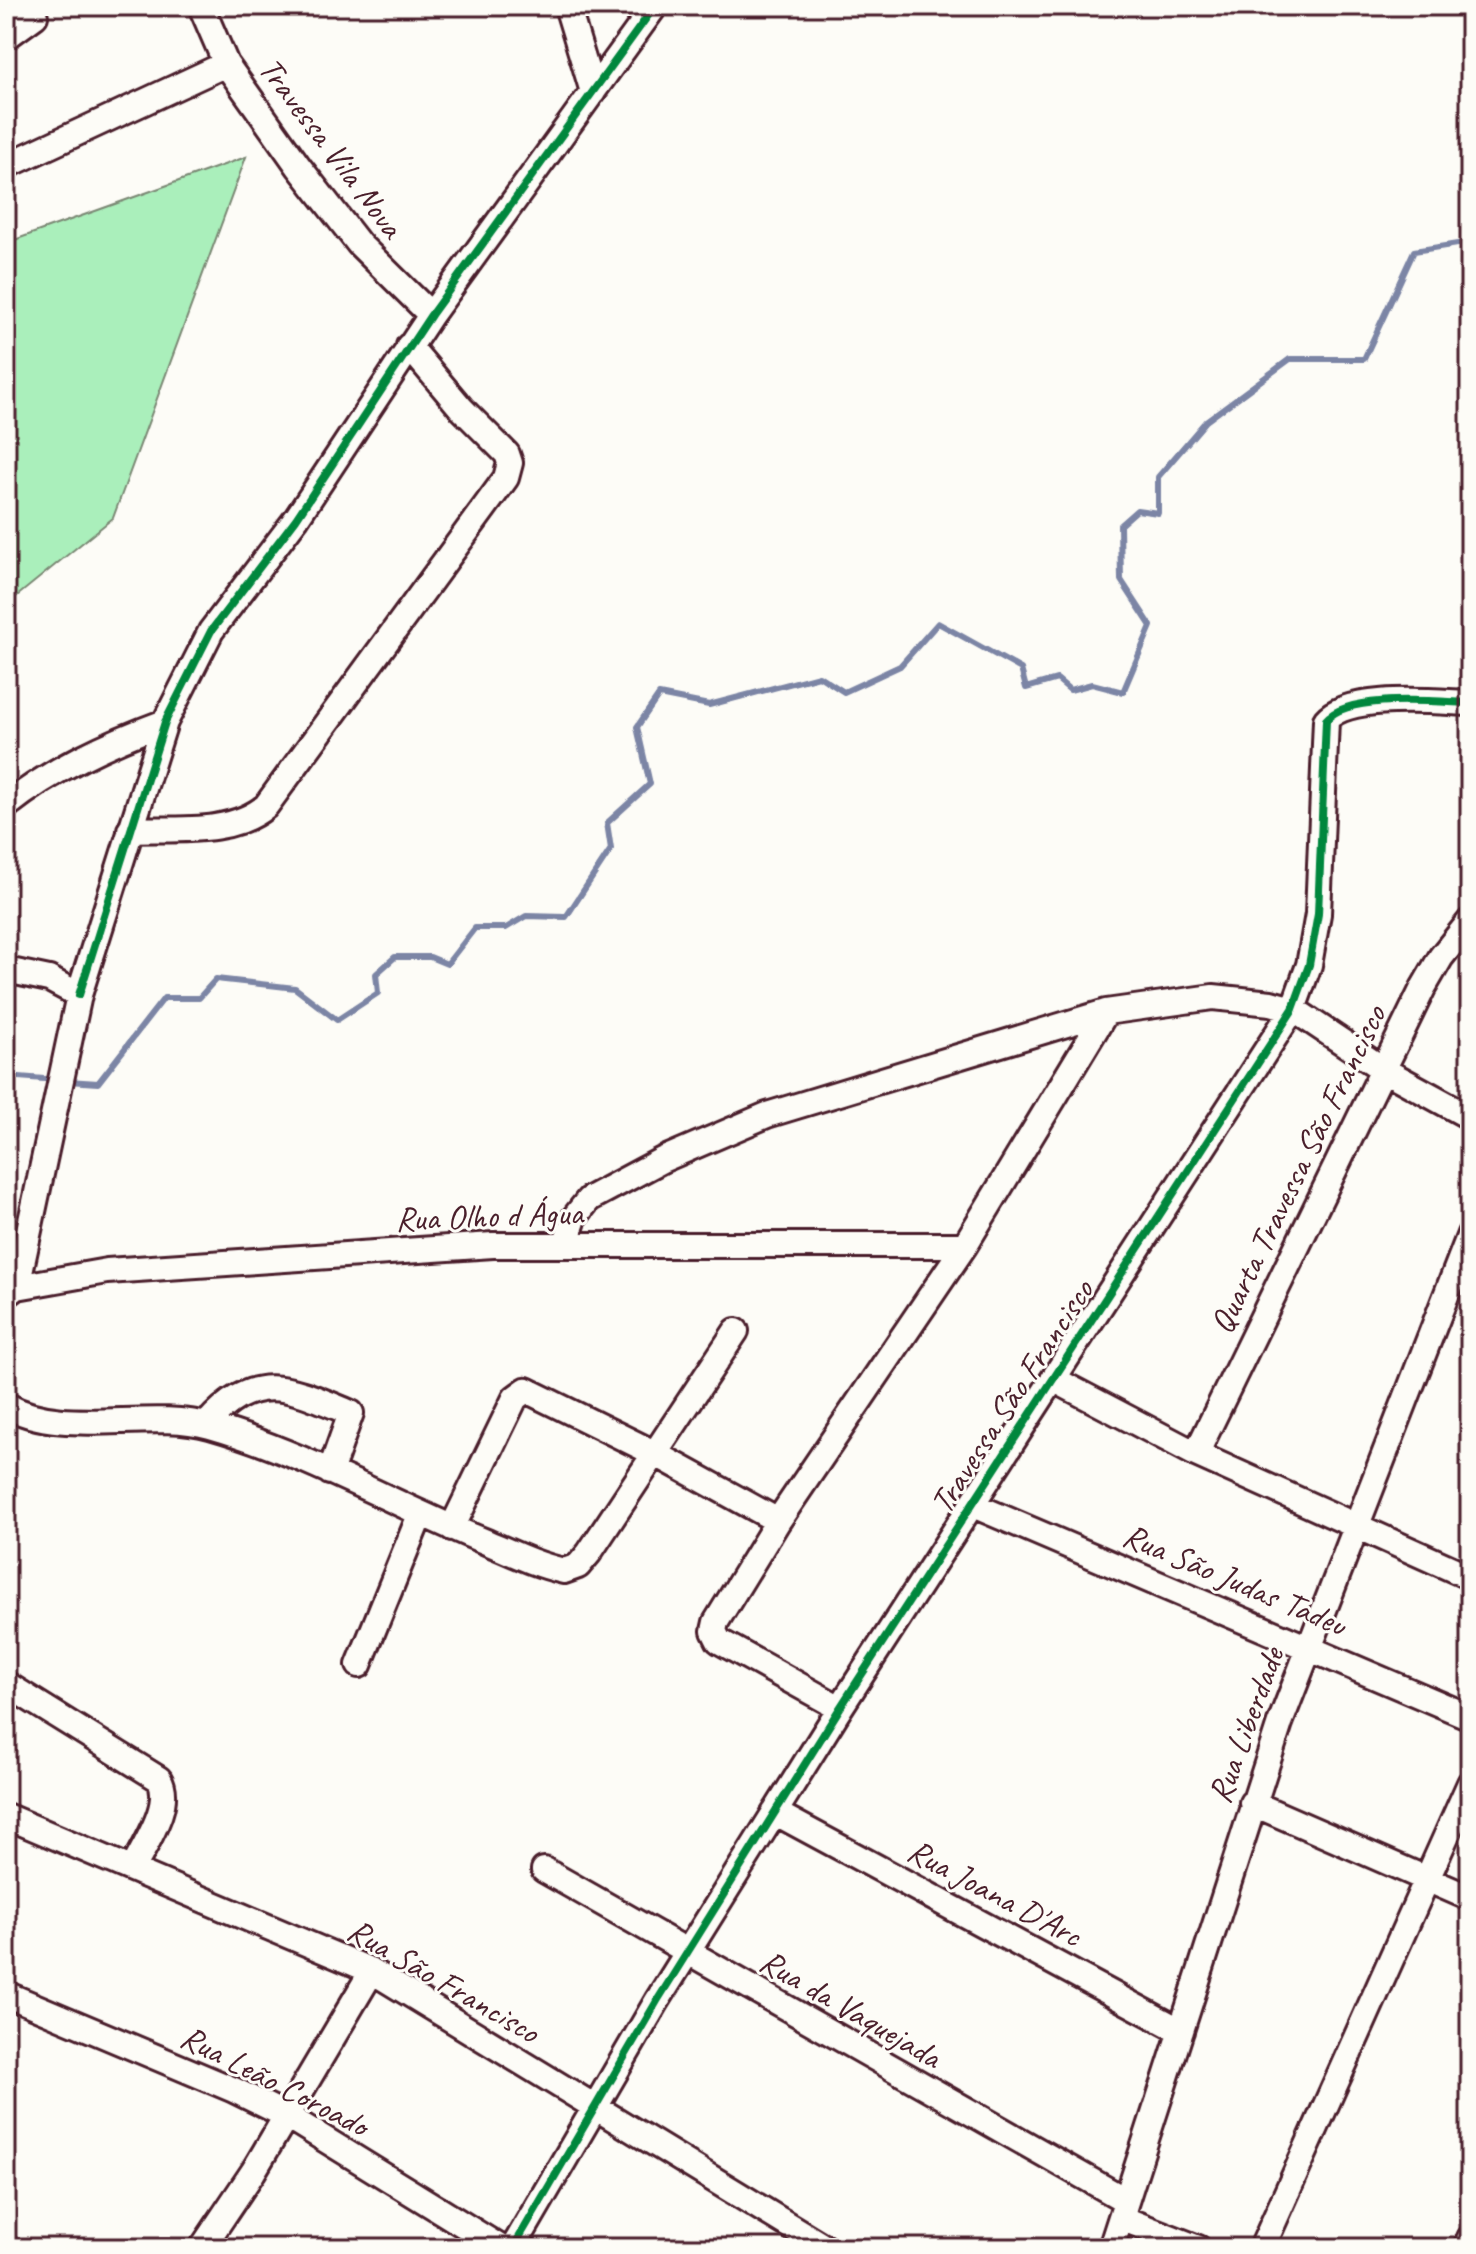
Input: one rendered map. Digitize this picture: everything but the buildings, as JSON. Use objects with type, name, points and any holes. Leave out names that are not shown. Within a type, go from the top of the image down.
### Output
[{"type":"street","name":"Travessa Vila Nova","points":[[201,6],[226,64],[359,244],[431,315]]},
{"type":"street","points":[[567,6],[593,92]]},
{"type":"street","points":[[12,1291],[79,995],[165,722],[211,631],[327,476],[409,346],[655,6]]},
{"type":"street","points":[[6,37],[35,16]]},
{"type":"street","points":[[6,166],[226,64]]},
{"type":"street","points":[[130,830],[223,825],[254,816],[266,806],[506,478],[510,463],[507,454],[461,408],[409,346]]},
{"type":"street","name":"Travessa São Francisco","points":[[513,2248],[688,1954],[840,1708],[1293,1009],[1309,965],[1318,914],[1323,724],[1336,710],[1346,707],[1419,701],[1470,703]]},
{"type":"street","points":[[6,806],[72,762],[115,740],[165,722]]},
{"type":"street","name":"Quarta Travessa São Francisco","points":[[1196,1454],[1441,957],[1470,921]]},
{"type":"street","points":[[6,970],[49,979],[79,995]]},
{"type":"street","points":[[565,1245],[574,1218],[589,1199],[718,1133],[767,1115],[1106,1012],[1213,997],[1258,1001],[1293,1009],[1384,1070],[1470,1117]]},
{"type":"street","points":[[840,1708],[719,1641],[714,1631],[721,1611],[778,1521],[965,1245],[1106,1012]]},
{"type":"street","name":"Rua Liberdade","points":[[1111,2248],[1252,1803],[1309,1647],[1470,1234]]},
{"type":"street","name":"Rua Olho d Água","points":[[12,1291],[58,1277],[427,1248],[965,1245]]},
{"type":"street","points":[[6,1405],[24,1413],[51,1418],[206,1425],[330,1472],[420,1515],[552,1569],[572,1570],[589,1553],[736,1331]]},
{"type":"street","points":[[1055,1380],[1196,1454],[1470,1577]]},
{"type":"street","points":[[206,1425],[231,1400],[245,1393],[265,1386],[299,1391],[351,1413],[330,1472]]},
{"type":"street","points":[[452,1528],[515,1398],[522,1391],[544,1397],[778,1521]]},
{"type":"street","name":"Rua São Judas Tadeu","points":[[973,1505],[1470,1717]]},
{"type":"street","points":[[359,1665],[420,1515]]},
{"type":"street","points":[[6,1684],[140,1763],[159,1779],[164,1792],[160,1812],[133,1869]]},
{"type":"street","points":[[1262,2248],[1470,1783]]},
{"type":"street","points":[[1252,1803],[1470,1898]]},
{"type":"street","name":"Rua Joana D'Arc","points":[[776,1813],[1181,2031]]},
{"type":"street","name":"Rua São Francisco","points":[[6,1816],[372,1971],[826,2248]]},
{"type":"street","name":"Rua da Vaquejada","points":[[544,1870],[1123,2209],[1198,2248]]},
{"type":"street","points":[[202,2248],[287,2116],[372,1971]]},
{"type":"street","name":"Rua Leão Coroado","points":[[6,1994],[234,2090],[287,2116],[501,2248]]},
{"type":"street","points":[[1466,2248],[1470,2238]]},
{"type":"green space","points":[[246,157],[113,518],[6,605],[6,243]]},
{"type":"waterway","points":[[68,1081],[98,1083],[164,998],[199,998],[216,979],[295,988],[337,1020],[378,993],[376,974],[395,957],[430,957],[447,964],[475,928],[506,928],[526,916],[566,917],[611,849],[607,823],[650,784],[637,727],[659,695],[709,705],[819,676],[844,692],[900,666],[938,623],[1021,669],[1026,688],[1057,679],[1070,690],[1092,684],[1123,692],[1151,626],[1121,580],[1120,525],[1137,510],[1158,513],[1158,477],[1206,421],[1290,359],[1364,359],[1414,251],[1470,242]]},
{"type":"waterway","points":[[6,1076],[57,1080]]},
{"type":"cycle path","points":[[79,995],[165,722],[211,631],[296,519],[431,315],[655,6]]},
{"type":"cycle path","points":[[513,2248],[657,2001],[840,1708],[1293,1009],[1309,965],[1318,914],[1326,720],[1337,711],[1373,702],[1470,703]]}]
